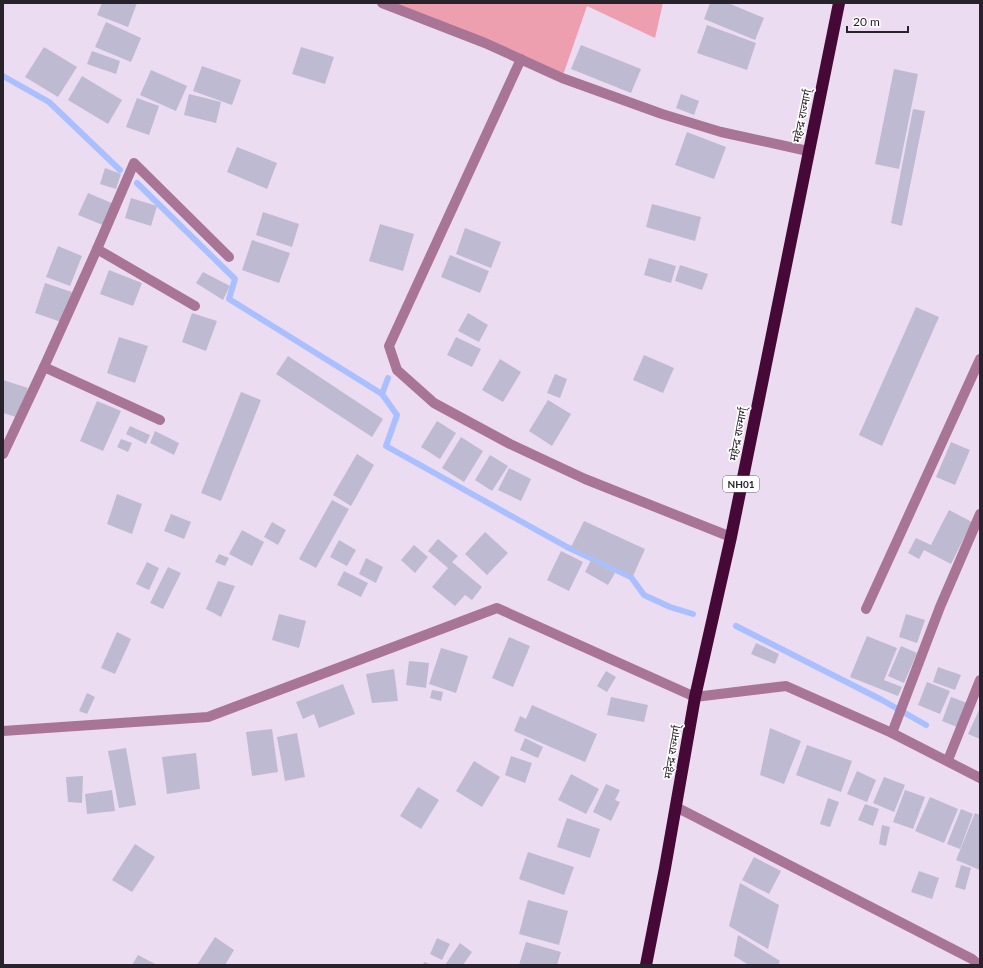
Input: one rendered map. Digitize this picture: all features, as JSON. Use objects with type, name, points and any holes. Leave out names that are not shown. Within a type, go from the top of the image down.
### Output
[{"type":"highway","name":"महेन्द्र राज्मार्ग्","points":[[646,965],[695,697],[731,537],[839,3]]},
{"type":"street","points":[[382,3],[485,42],[562,78],[662,114],[721,132],[808,152]]},
{"type":"street","points":[[521,59],[390,346],[397,370],[434,403],[510,444],[585,479],[731,537]]},
{"type":"street","points":[[3,454],[44,367],[134,164],[230,257]]},
{"type":"street","points":[[97,249],[195,306]]},
{"type":"street","points":[[866,609],[980,359]]},
{"type":"street","points":[[44,367],[160,420]]},
{"type":"street","points":[[892,733],[940,607],[980,514]]},
{"type":"street","points":[[3,731],[208,717],[497,608],[695,697],[786,686],[892,733],[948,760],[980,778]]},
{"type":"street","points":[[948,760],[980,680]]},
{"type":"street","points":[[676,807],[972,959],[979,965]]},
{"type":"shaded area","points":[[382,3],[663,3],[655,38],[587,6],[562,78]]},
{"type":"building","points":[[102,3],[137,3],[128,27],[97,15]]},
{"type":"building","points":[[710,3],[728,3],[764,18],[755,40],[704,19]]},
{"type":"building","points":[[106,22],[141,38],[131,62],[95,47]]},
{"type":"building","points":[[707,25],[756,43],[747,70],[697,53]]},
{"type":"building","points":[[581,45],[641,69],[631,93],[571,69]]},
{"type":"building","points":[[44,47],[77,67],[58,97],[25,77]]},
{"type":"building","points":[[301,47],[334,57],[325,84],[292,74]]},
{"type":"building","points":[[92,51],[120,61],[116,74],[87,64]]},
{"type":"building","points":[[202,66],[241,80],[232,105],[193,91]]},
{"type":"building","points":[[894,69],[918,74],[899,169],[875,164]]},
{"type":"building","points":[[151,70],[187,86],[176,111],[140,95]]},
{"type":"building","points":[[82,76],[122,100],[108,124],[68,100]]},
{"type":"building","points":[[189,94],[221,102],[216,123],[184,115]]},
{"type":"building","points":[[681,94],[699,101],[694,115],[676,108]]},
{"type":"building","points":[[137,98],[159,106],[149,135],[126,127]]},
{"type":"building","points":[[913,109],[925,111],[902,226],[891,223]]},
{"type":"building","points":[[687,132],[726,147],[714,179],[675,165]]},
{"type":"building","points":[[237,147],[277,163],[267,189],[227,172]]},
{"type":"building","points":[[105,168],[121,174],[116,189],[100,184]]},
{"type":"building","points":[[88,193],[114,204],[105,226],[78,215]]},
{"type":"building","points":[[131,198],[157,206],[151,226],[125,218]]},
{"type":"building","points":[[652,204],[701,217],[695,241],[646,227]]},
{"type":"building","points":[[263,212],[299,224],[292,247],[256,235]]},
{"type":"building","points":[[380,224],[414,234],[403,271],[369,261]]},
{"type":"building","points":[[465,228],[501,242],[491,268],[456,254]]},
{"type":"building","points":[[252,240],[290,253],[279,283],[242,270]]},
{"type":"building","points":[[58,246],[82,256],[70,286],[46,277]]},
{"type":"building","points":[[450,255],[489,271],[480,293],[441,277]]},
{"type":"building","points":[[649,258],[676,266],[671,283],[644,275]]},
{"type":"building","points":[[680,265],[708,274],[702,290],[675,281]]},
{"type":"building","points":[[109,270],[142,283],[133,306],[100,294]]},
{"type":"building","points":[[203,272],[230,286],[223,300],[196,283]]},
{"type":"building","points":[[45,283],[72,292],[61,322],[35,313]]},
{"type":"building","points":[[916,307],[939,317],[882,446],[859,435]]},
{"type":"building","points":[[192,313],[217,321],[206,351],[182,342]]},
{"type":"building","points":[[468,313],[488,325],[479,342],[458,331]]},
{"type":"building","points":[[119,337],[148,346],[135,383],[107,373]]},
{"type":"building","points":[[456,337],[481,349],[472,367],[447,355]]},
{"type":"building","points":[[644,355],[674,368],[663,393],[633,380]]},
{"type":"building","points":[[288,356],[383,419],[372,437],[276,374]]},
{"type":"building","points":[[500,359],[521,372],[503,402],[482,390]]},
{"type":"building","points":[[555,374],[567,379],[560,398],[547,393]]},
{"type":"building","points":[[3,380],[28,388],[19,418],[3,413]]},
{"type":"building","points":[[241,392],[261,400],[221,501],[201,493]]},
{"type":"building","points":[[548,400],[571,414],[552,446],[529,431]]},
{"type":"building","points":[[97,401],[121,411],[103,451],[80,441]]},
{"type":"building","points":[[437,421],[456,433],[440,459],[421,447]]},
{"type":"building","points":[[130,426],[150,435],[146,444],[126,434]]},
{"type":"building","points":[[155,431],[179,443],[174,455],[150,443]]},
{"type":"building","points":[[461,437],[483,451],[464,482],[442,468]]},
{"type":"building","points":[[121,439],[132,443],[128,452],[117,447]]},
{"type":"building","points":[[951,442],[970,450],[955,485],[936,477]]},
{"type":"building","points":[[357,454],[374,465],[351,506],[333,495]]},
{"type":"building","points":[[490,455],[508,466],[492,491],[475,480]]},
{"type":"building","points":[[509,468],[531,479],[521,501],[498,490]]},
{"type":"building","points":[[117,494],[142,504],[132,534],[107,524]]},
{"type":"building","points":[[332,500],[349,509],[316,568],[299,559]]},
{"type":"building","points":[[949,510],[972,522],[951,564],[924,550],[919,559],[908,553],[916,538],[931,545]]},
{"type":"building","points":[[171,514],[191,522],[184,539],[164,531]]},
{"type":"building","points":[[584,521],[645,549],[633,576],[571,547]]},
{"type":"building","points":[[272,522],[286,530],[278,545],[264,537]]},
{"type":"building","points":[[242,530],[264,542],[252,566],[229,554]]},
{"type":"building","points":[[485,532],[508,553],[487,575],[465,554]]},
{"type":"building","points":[[438,539],[458,556],[452,562],[482,587],[472,600],[465,595],[455,606],[432,587],[448,568],[428,551]]},
{"type":"building","points":[[339,540],[356,550],[347,566],[330,557]]},
{"type":"building","points":[[414,545],[428,557],[415,573],[401,560]]},
{"type":"building","points":[[561,551],[583,562],[569,591],[547,580]]},
{"type":"building","points":[[219,554],[229,558],[225,566],[215,562]]},
{"type":"building","points":[[366,558],[383,567],[376,583],[359,574]]},
{"type":"building","points":[[591,560],[615,573],[608,585],[585,572]]},
{"type":"building","points":[[147,562],[159,568],[149,590],[136,584]]},
{"type":"building","points":[[168,567],[181,573],[163,609],[150,603]]},
{"type":"building","points":[[344,571],[368,583],[361,597],[337,585]]},
{"type":"building","points":[[218,581],[235,586],[221,617],[206,609]]},
{"type":"building","points":[[279,614],[306,621],[299,648],[272,640]]},
{"type":"building","points":[[906,614],[925,620],[917,643],[899,637]]},
{"type":"building","points":[[117,632],[131,639],[115,674],[101,668]]},
{"type":"building","points":[[867,636],[897,648],[884,680],[902,687],[898,696],[850,677]]},
{"type":"building","points":[[509,637],[530,646],[513,687],[492,678]]},
{"type":"building","points":[[756,643],[779,654],[775,664],[751,654]]},
{"type":"building","points":[[901,646],[917,653],[904,683],[888,676]]},
{"type":"building","points":[[441,648],[468,656],[456,693],[429,684]]},
{"type":"building","points":[[409,661],[429,663],[426,688],[406,685]]},
{"type":"building","points":[[938,667],[961,675],[955,690],[933,682]]},
{"type":"building","points":[[394,669],[398,701],[372,703],[366,674]]},
{"type":"building","points":[[606,671],[616,677],[607,692],[597,686]]},
{"type":"building","points":[[927,682],[950,691],[940,714],[918,705]]},
{"type":"building","points":[[343,684],[355,714],[319,728],[314,714],[303,719],[296,702]]},
{"type":"building","points":[[432,690],[443,692],[441,701],[430,698]]},
{"type":"building","points":[[87,693],[95,697],[87,714],[79,711]]},
{"type":"building","points":[[611,697],[648,705],[644,722],[607,715]]},
{"type":"building","points":[[951,697],[967,703],[957,727],[942,721]]},
{"type":"building","points":[[532,705],[597,734],[585,762],[514,731],[520,716],[526,719]]},
{"type":"building","points":[[980,708],[980,739],[968,734]]},
{"type":"building","points":[[770,728],[801,741],[784,784],[760,775]]},
{"type":"building","points":[[272,729],[278,772],[252,776],[246,732]]},
{"type":"building","points":[[297,733],[305,777],[285,781],[277,737]]},
{"type":"building","points":[[525,738],[543,747],[538,758],[520,750]]},
{"type":"building","points":[[807,745],[852,761],[841,792],[796,775]]},
{"type":"building","points":[[126,748],[136,805],[119,808],[108,751]]},
{"type":"building","points":[[196,753],[200,789],[167,794],[162,757]]},
{"type":"building","points":[[511,756],[532,763],[525,783],[505,775]]},
{"type":"building","points":[[474,761],[500,777],[482,807],[456,791]]},
{"type":"building","points":[[857,771],[876,780],[867,802],[847,794]]},
{"type":"building","points":[[571,774],[599,789],[586,814],[558,800]]},
{"type":"building","points":[[83,776],[82,803],[68,802],[66,777]]},
{"type":"building","points":[[884,777],[905,785],[894,812],[873,803]]},
{"type":"building","points":[[606,784],[620,790],[615,800],[620,802],[611,821],[593,812]]},
{"type":"building","points":[[418,787],[439,800],[421,829],[400,816]]},
{"type":"building","points":[[112,790],[115,811],[87,814],[85,794]]},
{"type":"building","points":[[905,790],[925,797],[913,829],[893,822]]},
{"type":"building","points":[[930,797],[958,809],[944,843],[915,831]]},
{"type":"building","points":[[828,798],[839,802],[830,827],[820,824]]},
{"type":"building","points":[[865,804],[879,809],[873,826],[858,820]]},
{"type":"building","points":[[961,809],[973,814],[960,849],[947,844]]},
{"type":"building","points":[[975,813],[980,815],[980,870],[956,860]]},
{"type":"building","points":[[567,818],[600,829],[590,858],[557,847]]},
{"type":"building","points":[[882,825],[890,827],[886,846],[879,844]]},
{"type":"building","points":[[135,844],[155,857],[132,892],[112,880]]},
{"type":"building","points":[[528,852],[574,867],[564,895],[519,879]]},
{"type":"building","points":[[754,857],[781,871],[769,894],[742,880]]},
{"type":"building","points":[[961,865],[971,868],[965,890],[955,887]]},
{"type":"building","points":[[919,871],[939,878],[932,899],[911,892]]},
{"type":"building","points":[[740,883],[779,905],[768,949],[729,926]]},
{"type":"building","points":[[528,900],[568,911],[559,945],[519,934]]},
{"type":"building","points":[[738,935],[780,961],[778,965],[749,965],[734,956]]},
{"type":"building","points":[[215,937],[234,950],[225,965],[197,965]]},
{"type":"building","points":[[437,938],[450,944],[442,960],[430,954]]},
{"type":"building","points":[[526,942],[561,952],[557,965],[519,965]]},
{"type":"building","points":[[460,943],[472,952],[463,965],[445,965]]},
{"type":"building","points":[[138,955],[157,965],[132,965]]},
{"type":"building","points":[[424,962],[432,965],[423,965]]},
{"type":"waterway","points":[[3,76],[49,102],[120,170]]},
{"type":"waterway","points":[[137,183],[235,279],[229,299],[382,394]]},
{"type":"waterway","points":[[388,378],[382,394],[397,415],[386,446],[567,547],[631,577],[644,595],[670,607],[693,614]]},
{"type":"waterway","points":[[736,626],[882,700],[926,725]]}]
